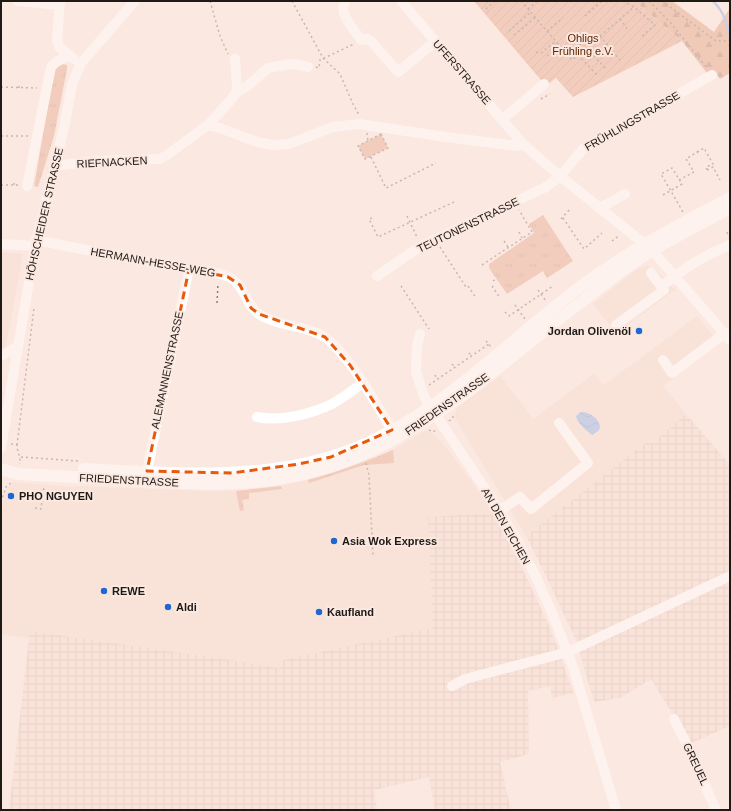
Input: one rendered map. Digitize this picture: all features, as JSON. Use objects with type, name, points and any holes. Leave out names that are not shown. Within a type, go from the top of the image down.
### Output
[{"type":"main road","name":"FRIEDENSTRASSE","points":[[19,466],[181,483],[232,483],[303,475],[331,466],[397,439],[432,411],[492,373],[648,247],[730,198]]},
{"type":"main road","name":"FRIEDENSTRASSE","points":[[648,247],[730,208]]},
{"type":"main road","name":"FRIEDENSTRASSE","points":[[1,469],[19,466],[232,473],[272,469],[331,457],[366,443],[432,411]]},
{"type":"street","points":[[18,1],[60,3],[57,41],[60,48],[81,63]]},
{"type":"street","name":"HÖHSCHEIDER STRASSE","points":[[1,445],[35,243],[72,85],[81,63],[135,1]]},
{"type":"street","points":[[345,1],[343,7],[345,16],[361,40],[366,39],[371,41],[398,72],[435,42]]},
{"type":"street","name":"UFERSTRASSE","points":[[401,1],[523,144],[648,247],[727,336]]},
{"type":"street","name":"HÖHSCHEIDER STRASSE","points":[[27,186],[51,67],[56,62],[70,55]]},
{"type":"street","points":[[231,56],[237,87],[236,93]]},
{"type":"street","name":"RIEFNACKEN","points":[[54,166],[97,161],[158,160],[208,126],[236,93],[250,84],[263,71],[272,66],[294,64],[308,67]]},
{"type":"street","name":"FRÜHLINGSTRASSE","points":[[560,176],[584,148],[712,75]]},
{"type":"street","points":[[503,119],[544,84]]},
{"type":"street","points":[[208,126],[220,128],[257,142],[279,146],[332,127],[359,124],[446,138],[517,146],[523,144]]},
{"type":"street","name":"TEUTONENSTRASSE","points":[[377,276],[421,246],[546,186],[560,176]]},
{"type":"street","points":[[600,208],[624,194]]},
{"type":"street","name":"HERMANN-HESSE-WEG","points":[[1,244],[35,243],[218,273],[228,277],[240,285],[251,308],[263,317],[314,332],[325,337],[342,353],[364,383],[392,430]]},
{"type":"street","points":[[662,287],[697,261],[730,245]]},
{"type":"street","name":"ALEMANNENSTRASSE","points":[[146,471],[189,269]]},
{"type":"street","points":[[616,325],[664,290],[651,273]]},
{"type":"street","name":"AN DEN EICHEN","points":[[425,332],[418,346],[416,372],[422,390],[432,411],[499,511],[528,562],[553,615],[568,652],[586,705],[616,810]]},
{"type":"street","points":[[663,360],[672,373],[727,336]]},
{"type":"street","points":[[1,356],[17,347]]},
{"type":"street","points":[[257,417],[275,420],[320,408],[338,400],[364,383]]},
{"type":"street","points":[[499,511],[520,497],[531,509],[588,463],[559,423]]},
{"type":"street","points":[[452,686],[465,679],[568,652],[730,576]]},
{"type":"street","name":"GREUEL","points":[[674,719],[716,810]]},
{"type":"path","points":[[210,1],[220,36],[231,56]]},
{"type":"path","points":[[292,1],[323,58],[340,74],[353,104],[366,125]]},
{"type":"path","points":[[486,9],[495,1]]},
{"type":"path","points":[[521,1],[572,60],[634,7]]},
{"type":"path","points":[[528,9],[537,1]]},
{"type":"path","points":[[585,16],[602,1]]},
{"type":"path","points":[[623,1],[634,7],[655,25],[641,37]]},
{"type":"path","points":[[649,1],[677,30],[712,75]]},
{"type":"path","points":[[662,1],[716,41],[729,40]]},
{"type":"path","points":[[509,31],[531,13]]},
{"type":"path","points":[[514,35],[535,18]]},
{"type":"path","points":[[547,31],[564,18]]},
{"type":"path","points":[[620,19],[628,30]]},
{"type":"path","points":[[600,36],[620,60]]},
{"type":"path","points":[[308,67],[319,68],[320,60],[323,58],[361,40]]},
{"type":"path","points":[[536,52],[542,53],[556,41]]},
{"type":"path","points":[[568,55],[583,42]]},
{"type":"path","points":[[547,56],[560,46]]},
{"type":"path","points":[[587,48],[605,68]]},
{"type":"path","points":[[578,55],[596,74]]},
{"type":"path","points":[[1,87],[46,88]]},
{"type":"path","points":[[381,134],[388,148],[371,157],[365,160],[358,146],[381,134]]},
{"type":"path","points":[[1,136],[37,136]]},
{"type":"path","points":[[679,180],[694,172],[686,159],[704,148],[713,164],[706,167],[707,170],[713,167],[720,180]]},
{"type":"path","points":[[371,157],[386,188],[436,164]]},
{"type":"path","points":[[663,195],[671,191],[682,184],[672,168],[661,174],[671,191],[684,215]]},
{"type":"path","points":[[1,185],[27,186]]},
{"type":"path","points":[[372,218],[370,219],[378,237],[454,202]]},
{"type":"path","points":[[482,265],[532,232],[514,202]]},
{"type":"path","points":[[561,219],[571,208]]},
{"type":"path","points":[[407,216],[421,246]]},
{"type":"path","points":[[563,218],[584,249],[602,233]]},
{"type":"path","points":[[519,232],[522,238]]},
{"type":"path","points":[[612,241],[620,235]]},
{"type":"path","points":[[435,240],[466,287],[468,286],[476,298]]},
{"type":"path","points":[[504,241],[508,247]]},
{"type":"path","points":[[217,303],[218,273]]},
{"type":"path","points":[[401,286],[425,332]]},
{"type":"path","points":[[492,286],[500,298]]},
{"type":"path","points":[[505,312],[508,317],[553,286]]},
{"type":"path","points":[[538,290],[548,304]]},
{"type":"path","points":[[1,502],[2,493],[9,484],[17,480],[19,466],[17,445],[35,301]]},
{"type":"path","points":[[515,305],[527,322]]},
{"type":"path","points":[[486,341],[493,350]]},
{"type":"path","points":[[422,390],[489,344]]},
{"type":"path","points":[[469,352],[472,356]]},
{"type":"path","points":[[452,364],[455,367]]},
{"type":"path","points":[[435,375],[438,379]]},
{"type":"path","points":[[1,445],[17,445]]},
{"type":"path","points":[[19,466],[79,461]]},
{"type":"path","points":[[365,462],[369,475],[373,557]]},
{"type":"path","points":[[35,508],[41,510],[45,482]]},
{"type":"highlighted area","points":[[189,269],[228,277],[240,285],[251,308],[259,314],[325,337],[350,365],[392,430],[331,457],[299,464],[232,473],[147,471]]},
{"type":"shaded area","points":[[1,252],[23,254],[1,372]]},
{"type":"shaded area","points":[[647,266],[656,271],[675,290],[616,333],[593,304],[636,270]]},
{"type":"shaded area","points":[[697,316],[719,343],[663,386],[686,414],[651,444],[648,441],[526,536],[456,420],[455,414],[458,407],[500,376],[533,419],[594,374],[604,385]]},
{"type":"shaded area","points":[[686,414],[730,465],[730,726],[687,745],[675,718],[651,679],[620,698],[594,702],[576,640],[526,536],[648,441],[651,444]]},
{"type":"shaded area","points":[[427,430],[442,442],[479,492],[492,513],[428,517],[434,628],[283,660],[279,668],[30,631],[29,638],[1,634],[1,513],[5,493],[7,488],[13,482],[73,487],[82,486],[203,491],[236,491],[281,486],[329,474],[365,462],[393,450]]},
{"type":"shaded area","points":[[492,513],[523,570],[548,624],[573,693],[552,698],[550,686],[528,691],[529,754],[500,762],[511,810],[435,810],[429,777],[374,790],[377,810],[9,810],[30,631],[279,668],[283,660],[433,628],[428,517]]},
{"type":"green space","name":"Ohligs Frühling e.V.","points":[[474,1],[634,1],[682,41],[573,97],[556,78],[546,86]]},
{"type":"green space","points":[[634,1],[672,1],[714,32],[730,8],[730,73],[720,79],[714,70],[707,73],[682,41]]},
{"type":"green space","points":[[63,64],[67,65],[67,69],[54,136],[38,187],[34,186],[54,72],[58,66]]},
{"type":"green space","points":[[381,134],[388,148],[365,159],[358,146]]},
{"type":"green space","points":[[543,215],[573,261],[547,278],[543,271],[507,294],[489,268],[489,264],[534,233],[529,224]]},
{"type":"green space","points":[[393,450],[394,463],[364,465],[309,483],[308,480],[330,474]]},
{"type":"green space","points":[[281,486],[282,489],[249,493],[249,499],[242,500],[244,510],[240,511],[236,491]]},
{"type":"water","points":[[581,412],[591,415],[600,425],[598,431],[592,435],[577,419],[576,416]]},
{"type":"waterway","points":[[713,1],[723,14],[730,35]]},
{"type":"place","name":"Jordan Olivenöl","points":[[639,331]]},
{"type":"place","name":"PHO NGUYEN","points":[[11,496]]},
{"type":"place","name":"Asia Wok Express","points":[[334,541]]},
{"type":"place","name":"REWE","points":[[104,591]]},
{"type":"place","name":"Aldi","points":[[168,607]]},
{"type":"place","name":"Kaufland","points":[[319,612]]}]
